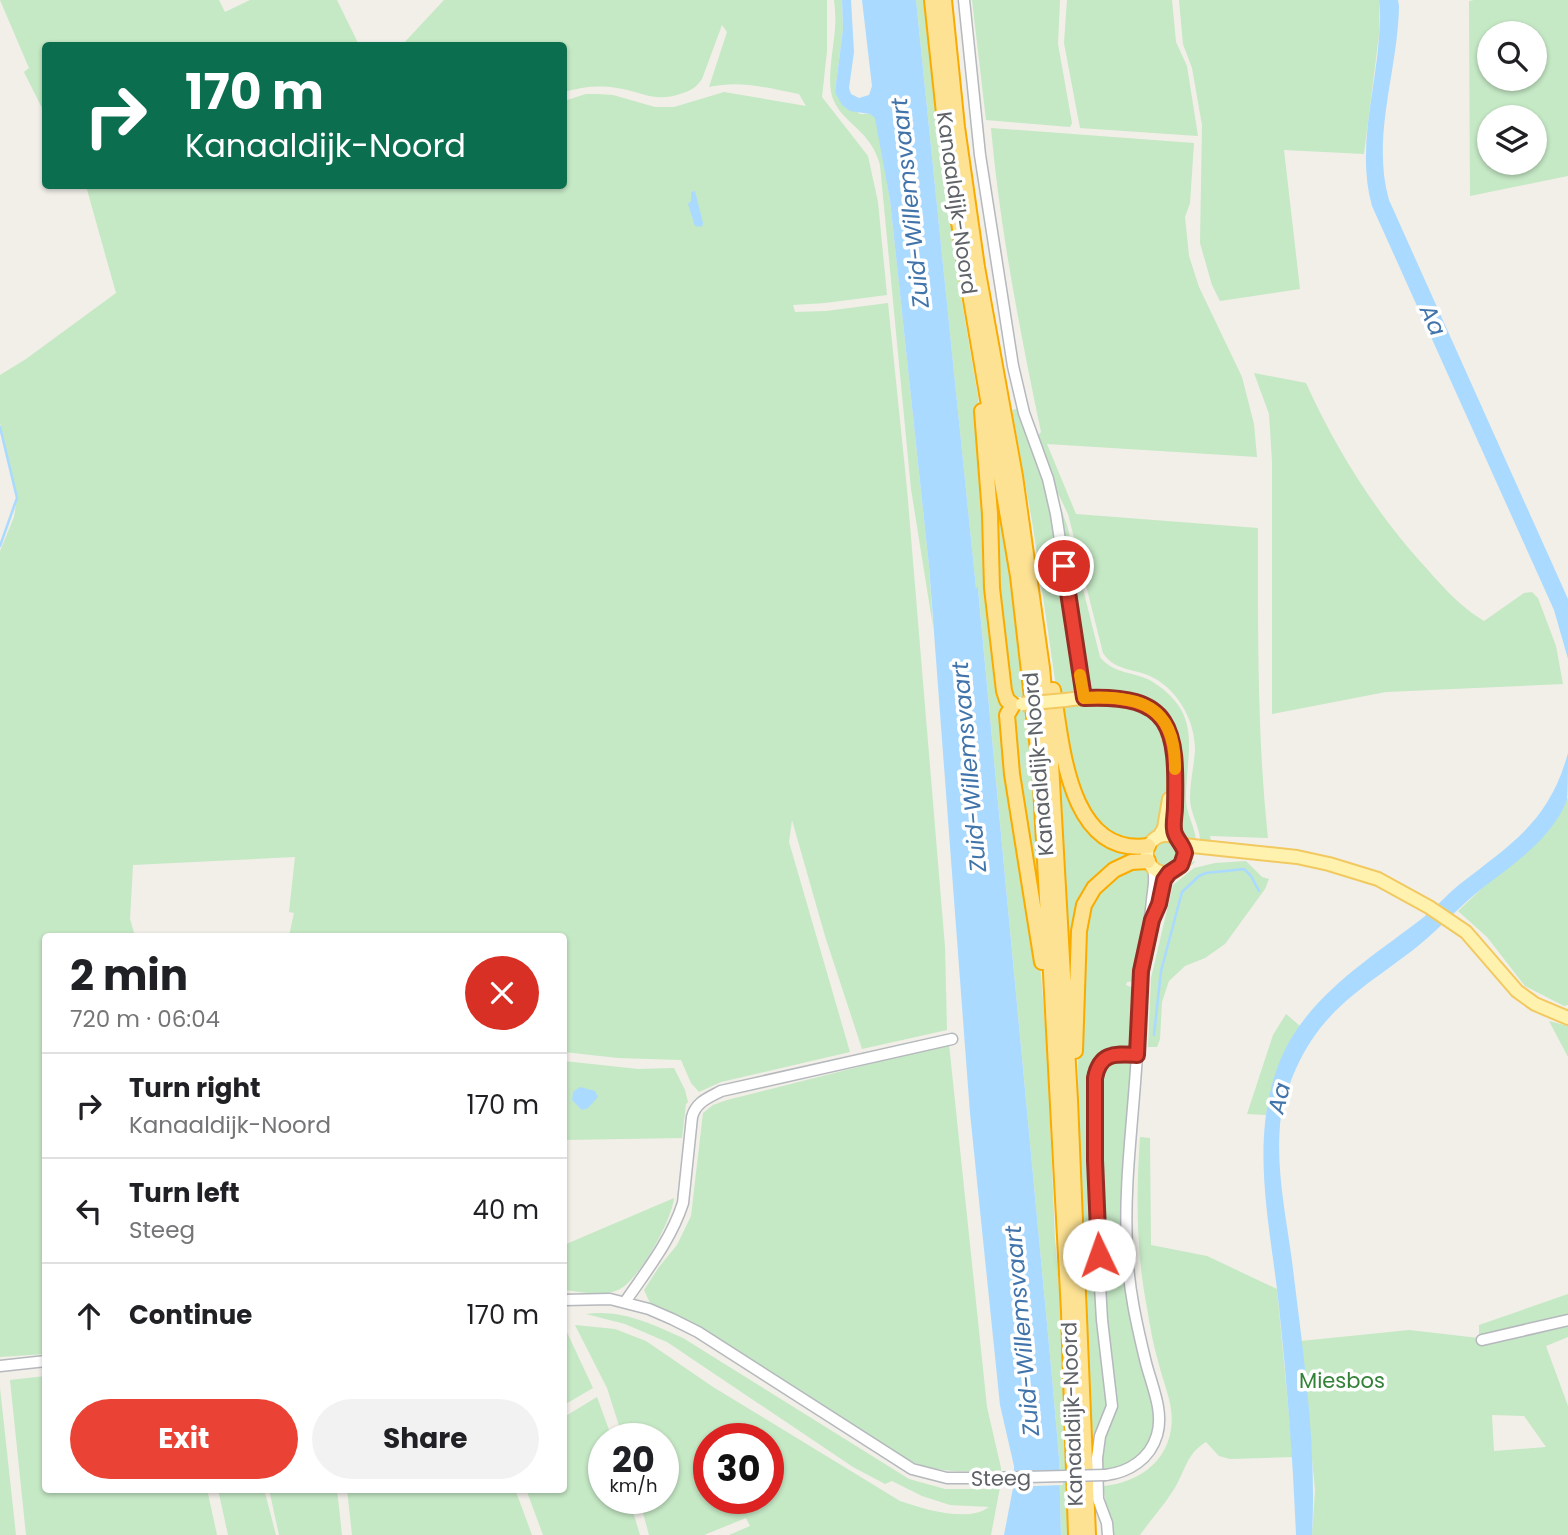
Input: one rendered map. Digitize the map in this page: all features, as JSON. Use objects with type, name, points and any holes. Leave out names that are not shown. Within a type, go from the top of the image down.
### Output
[{"type":"highway","name":"Kanaaldijk-Noord","points":[[932,0],[956,202],[1003,478],[1028,652],[1042,794],[1069,1312],[1076,1535]]},
{"type":"highway","name":"Kanaaldijk-Noord","points":[[944,0],[957,127],[975,254],[1015,476],[1034,603],[1051,764],[1070,1100],[1088,1535]]},
{"type":"highway","points":[[980,353],[992,587],[1004,691],[1007,700],[1018,705],[1007,715],[1015,800],[1040,938],[1048,1027],[1056,1067]]},
{"type":"highway","points":[[1034,603],[1042,626],[1071,785],[1079,805],[1091,824],[1108,839],[1150,859]]},
{"type":"highway","points":[[1070,1100],[1075,1075],[1079,931],[1082,912],[1103,877],[1131,862],[1150,859]]},
{"type":"main road","points":[[1018,705],[1084,698],[1122,698],[1138,701],[1157,713],[1164,721],[1173,744],[1179,841],[1184,861]]},
{"type":"main road","points":[[1174,782],[1164,828],[1160,835],[1152,839],[1150,859],[1169,873],[1178,869],[1184,861],[1230,852]]},
{"type":"main road","points":[[1160,835],[1230,852],[1275,853],[1329,864],[1378,879],[1429,907],[1478,943],[1517,991],[1535,1004],[1568,1018]]},
{"type":"street","name":"Kanaaldijk-Noord","points":[[964,0],[980,155],[1013,366],[1024,413],[1048,479],[1056,514],[1084,698]]},
{"type":"street","name":"Steeg","points":[[567,1300],[597,1298],[625,1302],[649,1309],[698,1332],[912,1469],[947,1478],[982,1478],[1106,1475],[1134,1467],[1154,1443],[1160,1421],[1133,1306],[1127,1251],[1127,1165],[1141,971],[1152,920],[1155,876],[1150,859]]},
{"type":"street","name":"Steeg","points":[[1152,920],[1159,904],[1164,880],[1169,873]]},
{"type":"street","points":[[625,1302],[665,1244],[678,1216],[682,1203],[692,1117],[694,1110],[703,1101],[721,1091],[952,1039]]},
{"type":"street","name":"Kanaaldijk-Noord","points":[[1108,1535],[1107,1523],[1098,1499],[1097,1458],[1100,1436],[1112,1406],[1102,1320],[1097,1234],[1095,1078],[1097,1066],[1106,1058],[1119,1054],[1137,1055]]},
{"type":"street","points":[[1482,1340],[1568,1320]]},
{"type":"street","points":[[0,1366],[42,1361]]},
{"type":"green space","points":[[0,0],[219,0],[225,12],[250,0],[337,0],[358,42],[42,42],[42,108],[24,72],[29,68]]},
{"type":"green space","points":[[444,0],[827,0],[827,51],[822,97],[868,156],[878,202],[887,295],[793,305],[795,312],[888,303],[907,489],[945,947],[947,1030],[862,1049],[825,936],[792,820],[789,842],[850,1052],[721,1082],[699,1092],[691,1083],[681,1060],[618,1058],[567,1052],[567,933],[290,933],[294,913],[289,912],[295,857],[133,865],[130,919],[134,933],[42,933],[42,1354],[0,1357],[0,551],[14,517],[17,498],[0,423],[0,375],[116,293],[87,189],[567,189],[567,100],[586,94],[613,95],[655,107],[674,107],[724,92],[806,106],[799,94],[776,89],[743,85],[709,87],[727,32],[722,25],[700,82],[687,92],[663,97],[603,87],[567,91],[567,42],[405,42]]},
{"type":"green space","points":[[834,0],[842,0],[843,29],[835,92],[860,114],[870,114],[876,118],[890,200],[929,566],[933,627],[911,489],[880,165],[870,143],[843,115],[831,92]]},
{"type":"green space","points":[[916,0],[926,0],[961,296],[978,397],[1006,704],[1040,962],[1047,1050],[1055,1239],[1064,1344],[1072,1535],[1061,1535],[1059,1458],[1052,1377],[978,588],[976,589]]},
{"type":"green space","points":[[972,0],[1060,0],[1058,44],[1072,123],[1070,127],[986,120]]},
{"type":"green space","points":[[1067,0],[1172,0],[1176,42],[1187,66],[1198,136],[1080,128],[1064,43]]},
{"type":"green space","points":[[1179,0],[1379,0],[1379,35],[1364,154],[1284,150],[1300,289],[1220,301],[1212,285],[1200,243],[1202,125],[1192,68],[1183,44]]},
{"type":"green space","points":[[1568,0],[1568,176],[1470,196],[1469,1]]},
{"type":"green space","points":[[991,128],[1194,143],[1190,203],[1185,217],[1189,256],[1199,287],[1242,377],[1254,424],[1257,457],[1047,444],[1076,514],[1258,528],[1260,722],[1268,838],[1210,836],[1211,841],[1200,839],[1190,798],[1194,739],[1184,708],[1163,684],[1147,675],[1114,664],[1103,653],[1068,514],[1035,439],[1041,432],[1005,242]]},
{"type":"green space","points":[[1254,373],[1306,383],[1329,430],[1370,497],[1418,559],[1465,608],[1484,621],[1524,593],[1532,592],[1538,598],[1556,646],[1563,684],[1386,692],[1272,714],[1272,461],[1269,414]]},
{"type":"green space","points":[[1020,408],[1050,497],[1077,683],[1074,692],[1057,694],[1033,527],[1012,410]]},
{"type":"green space","points":[[994,455],[1028,697],[1011,697],[995,587]]},
{"type":"green space","points":[[1056,496],[1067,525],[1100,657],[1118,670],[1153,682],[1180,707],[1186,721],[1189,749],[1186,804],[1196,841],[1187,843],[1177,828],[1179,750],[1174,728],[1168,718],[1158,707],[1146,700],[1135,696],[1101,693],[1085,685]]},
{"type":"green space","points":[[1052,695],[1080,814],[1143,851],[1143,857],[1088,892],[1073,1036]]},
{"type":"green space","points":[[1112,701],[1146,712],[1160,726],[1169,746],[1169,778],[1163,821],[1158,831],[1144,842],[1115,839],[1081,803],[1059,706]]},
{"type":"green space","points":[[1030,709],[1046,956],[1010,721],[1016,711]]},
{"type":"green space","points":[[1568,798],[1568,1005],[1564,1006],[1525,986],[1487,937],[1458,911],[1558,816]]},
{"type":"green space","points":[[1166,842],[1177,849],[1178,854],[1171,865],[1166,866],[1155,859],[1154,854],[1161,843]]},
{"type":"green space","points":[[1196,861],[1169,886],[1148,978],[1145,1050],[1141,1050],[1145,979],[1163,894],[1168,882],[1178,871]]},
{"type":"green space","points":[[1246,861],[1262,877],[1269,879],[1265,889],[1225,944],[1205,958],[1185,966],[1169,981],[1162,1002],[1160,1039],[1157,1047],[1148,1047],[1151,978],[1173,885],[1194,868],[1215,863]]},
{"type":"green space","points":[[1144,865],[1152,879],[1136,981],[1127,982],[1126,985],[1135,989],[1133,1045],[1095,1066],[1108,1404],[1094,1451],[1091,1451],[1081,1243],[1078,1067],[1080,963],[1085,911],[1113,874]]},
{"type":"green space","points":[[1286,1014],[1300,1026],[1278,1069],[1266,1115],[1247,1114],[1273,1035]]},
{"type":"green space","points":[[1549,1021],[1568,1026],[1568,1057]]},
{"type":"green space","points":[[949,1044],[987,1407],[1001,1468],[991,1535],[729,1535],[750,1526],[746,1518],[704,1535],[649,1535],[643,1514],[679,1514],[679,1423],[618,1423],[607,1388],[575,1325],[615,1329],[646,1341],[772,1423],[693,1423],[693,1514],[784,1514],[784,1430],[900,1501],[933,1511],[958,1514],[980,1512],[989,1507],[950,1505],[922,1496],[892,1481],[885,1484],[853,1467],[667,1342],[625,1324],[586,1314],[624,1316],[683,1338],[909,1479],[945,1489],[989,1489],[988,1471],[942,1470],[899,1456],[695,1325],[651,1305],[644,1290],[677,1245],[691,1216],[703,1113],[713,1105]]},
{"type":"green space","points":[[1125,1057],[1132,1063],[1123,1227],[1155,1408],[1155,1421],[1148,1444],[1135,1459],[1114,1468],[1100,1469],[1102,1446],[1114,1413],[1100,1229],[1098,1079],[1106,1061]]},
{"type":"green space","points":[[567,1061],[638,1069],[674,1068],[688,1102],[682,1138],[567,1140]]},
{"type":"green space","points":[[1140,1137],[1150,1138],[1151,1245],[1207,1256],[1277,1289],[1293,1457],[1230,1459],[1219,1456],[1206,1442],[1191,1456],[1173,1491],[1140,1535],[1111,1535],[1103,1486],[1127,1481],[1148,1470],[1163,1452],[1172,1420],[1143,1287],[1138,1202]]},
{"type":"green space","points":[[674,1198],[667,1221],[653,1249],[635,1275],[618,1290],[605,1293],[567,1290],[567,1244]]},
{"type":"green space","name":"Miesbos","points":[[1568,1294],[1568,1316],[1480,1337],[1479,1344],[1568,1324],[1568,1337],[1546,1346],[1568,1406],[1568,1535],[1312,1535],[1315,1490],[1301,1341],[1409,1330],[1479,1338],[1479,1325]],"holes":[[[1492,1415],[1524,1416],[1546,1447],[1494,1451]]]},
{"type":"green space","points":[[567,1332],[593,1388],[567,1403]]},
{"type":"green space","points":[[42,1376],[42,1493],[208,1493],[217,1535],[26,1535],[10,1380]]},
{"type":"green space","points":[[0,1388],[16,1535],[0,1535]]},
{"type":"green space","points":[[597,1397],[607,1423],[588,1423],[588,1514],[634,1514],[640,1535],[543,1535],[527,1493],[567,1493],[567,1415]]},
{"type":"green space","points":[[219,1493],[265,1493],[276,1535],[228,1535]]},
{"type":"green space","points":[[270,1493],[337,1493],[342,1535],[279,1535]]},
{"type":"green space","points":[[347,1493],[516,1493],[532,1535],[352,1535]]},
{"type":"water","name":"Zuid-Willemsvaart","points":[[842,0],[851,0],[854,52],[849,88],[851,94],[859,98],[869,95],[872,86],[862,0],[916,0],[976,588],[978,587],[1052,1377],[1059,1458],[1061,1535],[1004,1535],[1014,1483],[1014,1466],[1000,1405],[970,1113],[929,566],[890,200],[875,118],[870,114],[850,111],[842,105],[835,92],[843,29]]},
{"type":"water","name":"Aa","points":[[1379,0],[1398,0],[1399,6],[1384,128],[1384,176],[1389,200],[1568,599],[1568,659],[1554,610],[1372,206],[1366,154],[1378,52]]},
{"type":"water","points":[[695,191],[702,227],[695,226],[688,204],[691,201],[691,192]]},
{"type":"water","name":"Aa","points":[[1568,753],[1567,800],[1551,827],[1530,851],[1474,895],[1417,947],[1338,1009],[1305,1050],[1287,1092],[1280,1125],[1280,1176],[1304,1364],[1313,1467],[1312,1535],[1296,1535],[1285,1364],[1263,1156],[1269,1096],[1278,1066],[1289,1042],[1321,1000],[1361,965],[1429,913],[1526,829],[1550,797]]},
{"type":"water","points":[[580,1087],[595,1091],[598,1097],[588,1108],[582,1110],[572,1100],[573,1092]]},
{"type":"pier","points":[[1063,1470],[1063,1485],[1010,1487],[1010,1471]]},
{"type":"waterway","points":[[0,427],[17,498],[0,546]]},
{"type":"waterway","points":[[1154,1035],[1161,971],[1182,892],[1206,873],[1244,869],[1259,891]]},
{"type":"slow traffic","points":[[1080,675],[1084,698],[1106,697],[1138,701],[1157,713],[1170,734],[1175,769]]},
{"type":"route","points":[[1064,566],[1084,698],[1106,697],[1138,701],[1164,721],[1173,744],[1175,837],[1181,842],[1185,853],[1184,861],[1178,869],[1169,873],[1164,880],[1159,904],[1152,920],[1141,971],[1137,1055],[1119,1054],[1106,1058],[1097,1066],[1095,1160],[1099,1255]]}]
